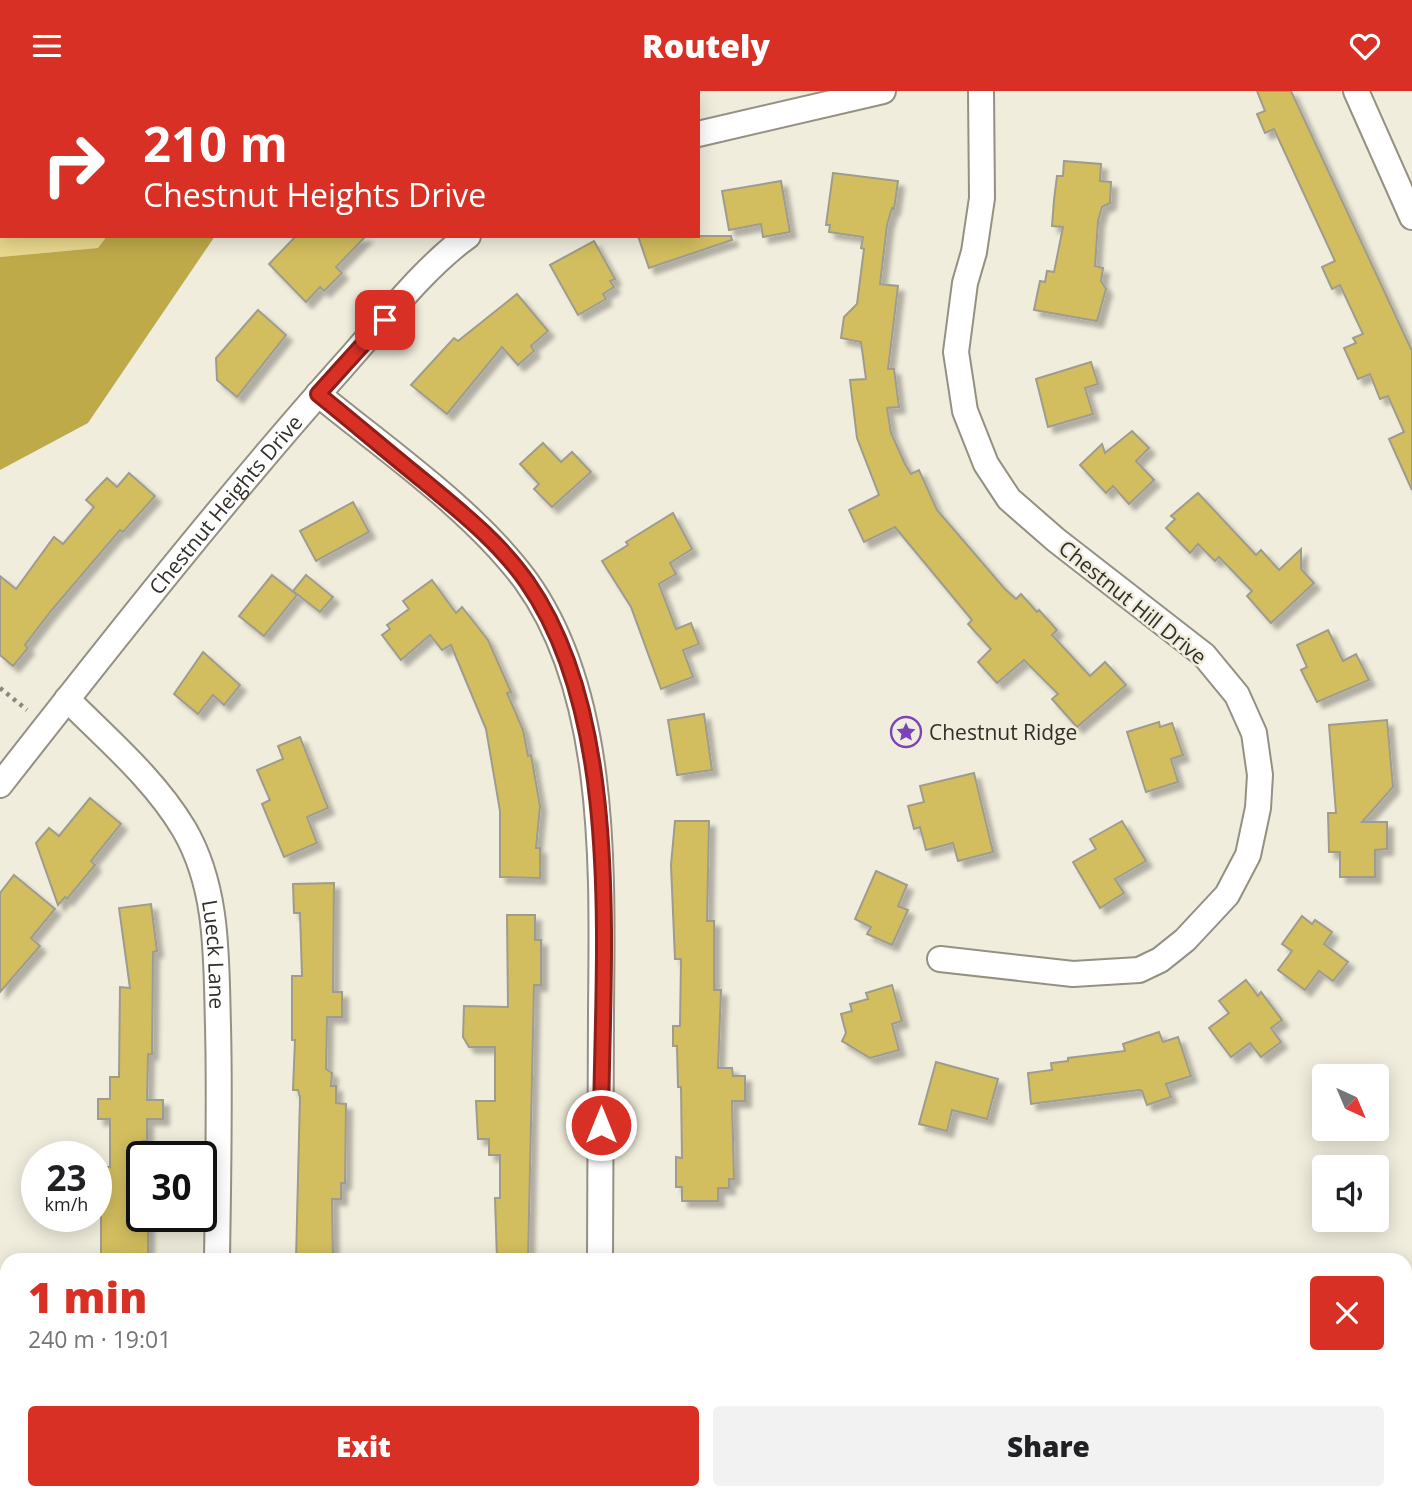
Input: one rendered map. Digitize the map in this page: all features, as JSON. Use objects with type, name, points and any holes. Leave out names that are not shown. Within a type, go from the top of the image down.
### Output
[{"type":"street","points":[[700,134],[883,91]]},
{"type":"street","name":"Chestnut Hill Drive","points":[[940,959],[1073,974],[1139,970],[1160,960],[1185,940],[1227,895],[1248,855],[1258,808],[1260,775],[1254,733],[1237,695],[1204,655],[1056,540],[1009,499],[986,464],[965,411],[956,352],[965,283],[974,252],[982,198],[981,91]]},
{"type":"street","points":[[1356,91],[1412,217]]},
{"type":"street","name":"Chestnut Heights Drive","points":[[0,785],[150,594],[318,394],[418,284],[466,238]]},
{"type":"street","points":[[318,394],[485,532],[533,592],[556,633],[579,700],[594,782],[602,882],[600,1253]]},
{"type":"street","name":"Lueck Lane","points":[[67,699],[149,780],[184,830],[206,877],[216,939],[219,1059],[217,1253]]},
{"type":"path","points":[[0,688],[46,726]]},
{"type":"shaded area","points":[[0,238],[106,238],[98,248],[0,257]]},
{"type":"shaded area","points":[[106,238],[214,238],[88,423],[0,470],[0,257],[98,248]]},
{"type":"building","points":[[1257,91],[1291,91],[1412,351],[1412,490],[1389,439],[1404,432],[1388,396],[1380,399],[1370,374],[1358,379],[1344,348],[1356,343],[1353,338],[1363,334],[1340,285],[1332,289],[1322,267],[1335,261],[1274,129],[1265,133],[1257,114],[1265,111]]},
{"type":"building","points":[[1064,161],[1101,164],[1100,181],[1111,182],[1110,203],[1102,207],[1098,221],[1095,266],[1103,268],[1101,281],[1106,289],[1097,321],[1034,310],[1040,281],[1045,282],[1047,271],[1054,272],[1063,227],[1052,226],[1054,200],[1057,176],[1063,176]]},
{"type":"building","points":[[833,173],[898,181],[894,209],[892,208],[887,225],[880,284],[898,286],[888,369],[894,369],[899,407],[887,408],[891,433],[905,464],[911,474],[919,470],[937,510],[1004,588],[1016,599],[1021,594],[1037,612],[1039,610],[1057,630],[1052,635],[1090,676],[1105,662],[1126,685],[1077,727],[1052,699],[1058,694],[1024,660],[997,683],[978,662],[991,649],[968,624],[972,620],[895,527],[864,542],[849,510],[879,495],[857,438],[850,380],[866,379],[861,342],[841,338],[844,317],[857,304],[863,237],[829,232],[830,225],[826,225]]},
{"type":"building","points":[[781,181],[790,232],[763,237],[761,224],[729,230],[722,191]]},
{"type":"building","points":[[731,236],[732,240],[649,268],[639,238]]},
{"type":"building","points":[[294,238],[364,238],[336,267],[342,273],[324,291],[320,287],[306,302],[269,264]]},
{"type":"building","points":[[594,241],[615,279],[610,281],[614,287],[603,294],[606,299],[578,315],[550,265]]},
{"type":"building","points":[[517,294],[548,331],[531,346],[534,351],[518,365],[502,347],[447,414],[411,385],[454,338],[458,341]]},
{"type":"building","points":[[258,310],[286,335],[237,397],[217,380],[216,358]]},
{"type":"building","points":[[1091,362],[1098,384],[1085,388],[1093,414],[1048,427],[1036,379]]},
{"type":"building","points":[[1132,431],[1149,448],[1136,461],[1154,480],[1129,504],[1113,486],[1106,493],[1080,465],[1102,444],[1105,453]]},
{"type":"building","points":[[543,443],[561,462],[572,452],[591,472],[552,507],[534,489],[539,484],[520,464]]},
{"type":"building","points":[[129,473],[155,496],[123,532],[120,530],[51,611],[25,645],[28,648],[13,666],[0,655],[0,576],[16,589],[54,537],[63,544],[94,507],[86,500],[102,483],[107,478],[117,487]]},
{"type":"building","points":[[1198,493],[1256,555],[1261,550],[1279,570],[1301,549],[1301,569],[1314,583],[1271,623],[1247,596],[1252,591],[1219,557],[1215,561],[1198,544],[1190,553],[1166,528],[1175,519],[1171,516]]},
{"type":"building","points":[[353,502],[369,532],[316,561],[300,531]]},
{"type":"building","points":[[673,513],[692,549],[670,563],[676,574],[659,584],[676,629],[691,623],[699,644],[683,650],[693,677],[661,689],[631,607],[602,561],[628,545],[626,542]]},
{"type":"building","points":[[272,575],[297,595],[264,636],[239,616]]},
{"type":"building","points":[[306,575],[333,597],[320,612],[293,591]]},
{"type":"building","points":[[432,580],[456,613],[462,607],[488,640],[511,692],[507,693],[523,730],[528,756],[531,755],[540,806],[536,848],[540,848],[540,878],[500,877],[500,811],[486,729],[451,645],[442,650],[430,635],[401,660],[382,635],[390,629],[387,625],[409,609],[403,601]]},
{"type":"building","points":[[1328,630],[1343,661],[1356,654],[1369,680],[1317,702],[1301,670],[1307,667],[1297,645]]},
{"type":"building","points":[[203,652],[240,685],[224,705],[213,695],[198,714],[174,694]]},
{"type":"building","points":[[704,714],[712,770],[677,775],[668,720]]},
{"type":"building","points":[[1387,720],[1393,787],[1362,822],[1387,822],[1387,849],[1375,850],[1375,877],[1340,877],[1340,852],[1329,852],[1328,813],[1336,813],[1329,725]]},
{"type":"building","points":[[1159,722],[1160,727],[1172,723],[1183,755],[1171,759],[1178,782],[1146,792],[1127,732]]},
{"type":"building","points":[[300,737],[328,808],[307,817],[317,843],[284,857],[262,804],[270,800],[257,770],[283,759],[278,746]]},
{"type":"building","points":[[974,773],[993,852],[958,861],[953,843],[926,850],[920,827],[914,829],[908,806],[924,802],[920,786]]},
{"type":"building","points":[[90,798],[121,824],[91,861],[95,865],[67,899],[65,897],[58,905],[36,843],[49,828],[59,836]]},
{"type":"building","points":[[675,821],[709,821],[707,921],[714,921],[714,990],[721,990],[718,1068],[732,1068],[733,1076],[745,1076],[745,1101],[732,1101],[734,1179],[729,1179],[729,1188],[718,1188],[718,1201],[682,1201],[682,1187],[676,1187],[676,1157],[682,1158],[681,1087],[678,1087],[677,1046],[673,1046],[673,1026],[680,1026],[681,959],[675,959],[671,865]]},
{"type":"building","points":[[1122,821],[1146,861],[1115,879],[1124,893],[1100,908],[1073,862],[1096,849],[1090,839]]},
{"type":"building","points":[[876,871],[907,885],[898,906],[908,910],[892,945],[867,934],[871,927],[855,919]]},
{"type":"building","points":[[14,875],[55,909],[31,938],[40,946],[0,992],[0,893]]},
{"type":"building","points":[[334,883],[333,992],[342,992],[342,1017],[327,1017],[326,1069],[332,1073],[331,1086],[336,1086],[336,1103],[346,1104],[345,1183],[341,1183],[341,1199],[332,1199],[333,1253],[296,1253],[300,1097],[298,1090],[293,1090],[295,1040],[292,1040],[292,976],[302,976],[300,913],[294,913],[293,884]]},
{"type":"building","points":[[151,904],[157,951],[153,952],[152,1054],[148,1054],[147,1100],[163,1100],[163,1119],[147,1119],[147,1141],[126,1141],[126,1232],[148,1232],[148,1253],[101,1253],[101,1232],[112,1232],[112,1141],[110,1119],[98,1119],[98,1099],[110,1099],[110,1077],[119,1077],[120,987],[130,988],[119,908]]},
{"type":"building","points":[[507,915],[535,915],[535,940],[541,940],[541,985],[534,985],[528,1253],[497,1253],[495,1198],[500,1198],[500,1155],[489,1155],[489,1139],[478,1139],[476,1101],[495,1101],[495,1047],[469,1047],[463,1037],[464,1006],[508,1007]]},
{"type":"building","points":[[1302,916],[1312,924],[1315,920],[1332,932],[1324,944],[1348,962],[1333,981],[1319,971],[1305,990],[1278,970],[1292,951],[1282,944]]},
{"type":"building","points":[[1246,980],[1258,996],[1261,992],[1282,1020],[1271,1028],[1281,1042],[1261,1057],[1250,1043],[1231,1057],[1209,1028],[1229,1013],[1219,1001]]},
{"type":"building","points":[[892,985],[902,1021],[892,1024],[899,1050],[870,1058],[842,1041],[846,1033],[841,1014],[852,1011],[850,1004],[868,999],[866,993]]},
{"type":"building","points":[[1159,1032],[1163,1042],[1178,1037],[1191,1076],[1166,1084],[1171,1097],[1147,1105],[1142,1091],[1139,1090],[1031,1104],[1028,1073],[1052,1070],[1051,1063],[1068,1061],[1068,1058],[1125,1051],[1123,1044]]},
{"type":"building","points":[[936,1062],[998,1079],[987,1119],[952,1110],[947,1131],[919,1124]]},
{"type":"place","name":"Chestnut Ridge","points":[[906,732]]},
{"type":"route","points":[[385,320],[318,394],[485,532],[527,582],[556,633],[579,700],[594,782],[602,882],[601,1125]]}]
